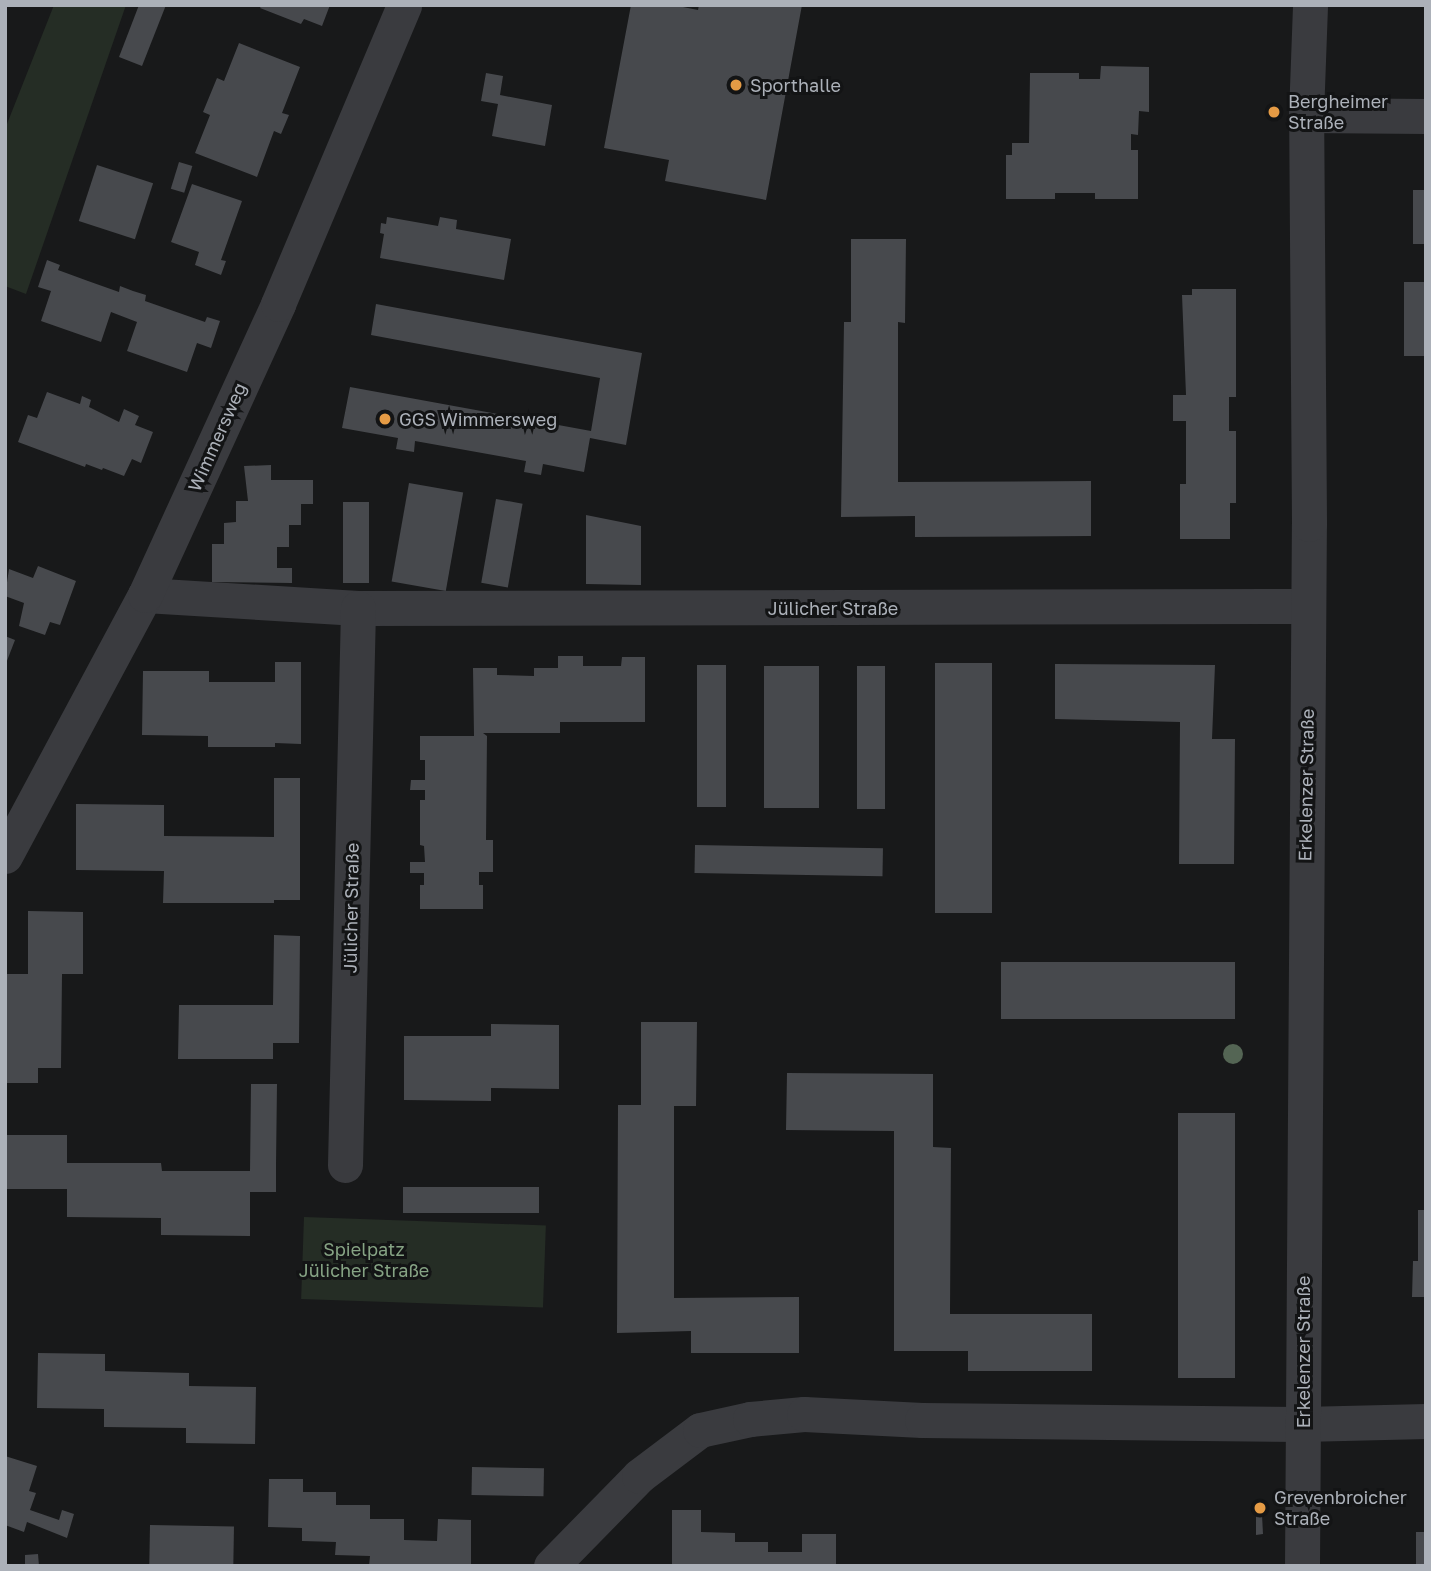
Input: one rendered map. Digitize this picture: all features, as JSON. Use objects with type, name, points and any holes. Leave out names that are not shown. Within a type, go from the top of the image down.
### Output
[{"type":"street","name":"Wimmersweg","points":[[5,856],[145,596],[278,304],[404,5]]},
{"type":"street","name":"Erkelenzer Straße","points":[[1302,1566],[1310,238],[1306,115],[1310,5]]},
{"type":"street","points":[[1306,115],[1426,116]]},
{"type":"street","name":"Jülicher Straße","points":[[145,596],[358,608],[1308,606]]},
{"type":"street","name":"Jülicher Straße","points":[[345,1165],[358,608]]},
{"type":"street","points":[[551,1566],[639,1476],[700,1430],[750,1419],[804,1414],[922,1420],[1302,1424],[1426,1422]]},
{"type":"green space","points":[[54,5],[126,5],[26,294],[5,286],[5,129]]},
{"type":"green space","name":"Spielpatz Jülicher Straße","points":[[304,1217],[546,1225],[543,1307],[301,1299]]},
{"type":"building","points":[[139,5],[166,5],[142,66],[119,57]]},
{"type":"building","points":[[262,5],[330,5],[322,26],[304,19],[301,24],[260,8]]},
{"type":"building","name":"Sporthalle","points":[[631,5],[673,5],[698,10],[699,5],[802,5],[766,200],[665,181],[669,160],[604,148]]},
{"type":"building","points":[[239,43],[300,67],[282,113],[289,115],[281,134],[274,131],[257,177],[195,153],[210,115],[203,112],[217,78],[224,81]]},
{"type":"building","points":[[1101,66],[1149,67],[1149,112],[1139,111],[1138,135],[1131,134],[1131,150],[1138,150],[1138,199],[1095,199],[1095,193],[1055,193],[1055,199],[1006,199],[1006,155],[1012,155],[1012,143],[1029,143],[1030,73],[1079,73],[1079,79],[1100,79]]},
{"type":"building","points":[[486,73],[503,76],[500,95],[552,105],[545,146],[492,136],[498,104],[481,101]]},
{"type":"building","points":[[179,162],[192,166],[184,193],[171,189]]},
{"type":"building","points":[[97,165],[153,183],[135,239],[79,221]]},
{"type":"building","points":[[192,184],[242,201],[221,260],[226,261],[221,275],[195,265],[199,252],[171,242]]},
{"type":"building","points":[[1413,190],[1426,190],[1426,244],[1413,244]]},
{"type":"building","points":[[387,217],[438,226],[440,217],[457,220],[456,229],[511,239],[504,280],[380,258],[384,234],[380,233],[381,223],[386,224]]},
{"type":"building","points":[[851,239],[906,239],[905,323],[898,322],[898,482],[1091,481],[1091,536],[915,537],[915,516],[841,517],[844,322],[851,322]]},
{"type":"building","points":[[47,260],[60,265],[58,270],[119,292],[120,286],[146,295],[145,301],[205,322],[207,317],[220,321],[211,348],[197,343],[187,372],[127,351],[137,322],[111,312],[101,342],[41,321],[51,291],[38,287]]},
{"type":"building","points":[[1404,282],[1426,282],[1426,356],[1404,356]]},
{"type":"building","points":[[1192,289],[1236,289],[1236,397],[1229,397],[1229,431],[1236,431],[1236,503],[1230,503],[1230,539],[1180,539],[1180,484],[1186,484],[1186,421],[1173,421],[1173,395],[1186,395],[1182,295],[1192,295]]},
{"type":"building","points":[[376,304],[642,353],[626,445],[590,438],[584,472],[543,464],[541,475],[524,472],[526,461],[415,441],[414,452],[396,449],[398,438],[342,428],[350,387],[591,431],[600,378],[371,335]]},
{"type":"building","points":[[47,392],[80,404],[82,396],[91,400],[89,407],[119,422],[124,409],[139,416],[135,425],[153,432],[141,463],[132,459],[124,476],[86,464],[85,467],[18,442],[28,415],[37,418]]},
{"type":"building","points":[[271,465],[271,480],[313,480],[313,504],[301,504],[301,525],[289,525],[289,547],[277,547],[277,568],[292,568],[292,583],[212,582],[212,544],[224,544],[224,523],[236,522],[236,501],[248,501],[244,466]]},
{"type":"building","points":[[409,483],[463,493],[446,591],[392,581]]},
{"type":"building","points":[[496,499],[523,504],[508,587],[481,583]]},
{"type":"building","points":[[343,502],[369,502],[369,583],[343,583]]},
{"type":"building","points":[[586,515],[641,526],[641,585],[586,584]]},
{"type":"building","points":[[38,566],[76,581],[60,625],[50,622],[45,635],[19,626],[24,603],[5,596],[9,569],[33,578]]},
{"type":"building","points":[[5,636],[15,640],[5,666]]},
{"type":"building","points":[[558,656],[583,656],[583,666],[621,666],[622,657],[645,657],[645,722],[560,722],[560,733],[483,733],[487,736],[486,840],[493,840],[493,872],[479,872],[479,885],[483,885],[483,909],[420,909],[420,885],[424,885],[424,873],[410,873],[410,862],[425,862],[424,846],[420,845],[420,800],[425,800],[425,790],[410,790],[411,780],[425,780],[425,760],[420,760],[420,736],[474,736],[473,668],[497,668],[497,675],[534,676],[534,668],[558,668]]},
{"type":"building","points":[[275,662],[301,662],[301,744],[275,743],[275,747],[208,747],[208,736],[142,735],[143,671],[209,671],[209,682],[275,682]]},
{"type":"building","points":[[935,663],[992,663],[992,913],[935,913]]},
{"type":"building","points":[[1055,664],[1215,665],[1212,739],[1235,739],[1234,864],[1179,864],[1180,722],[1055,719]]},
{"type":"building","points":[[697,665],[726,665],[726,807],[697,807]]},
{"type":"building","points":[[764,666],[819,666],[819,808],[764,808]]},
{"type":"building","points":[[857,666],[885,666],[885,809],[857,809]]},
{"type":"building","points":[[274,778],[300,778],[300,900],[274,900],[274,903],[163,903],[164,871],[76,870],[76,804],[164,805],[164,836],[274,837]]},
{"type":"building","points":[[695,845],[883,848],[882,876],[695,873]]},
{"type":"building","points":[[28,911],[83,912],[83,974],[62,974],[61,1068],[38,1068],[38,1083],[7,1083],[7,974],[28,974]]},
{"type":"building","points":[[274,935],[300,936],[299,1043],[273,1043],[273,1059],[178,1059],[179,1005],[273,1005]]},
{"type":"building","points":[[1001,962],[1235,962],[1235,1019],[1001,1019]]},
{"type":"building","points":[[641,1022],[697,1022],[696,1106],[674,1106],[674,1298],[799,1297],[799,1353],[691,1353],[691,1331],[617,1333],[618,1105],[641,1105]]},
{"type":"building","points":[[491,1024],[559,1025],[559,1089],[491,1088],[491,1101],[404,1100],[404,1036],[491,1036]]},
{"type":"building","points":[[787,1073],[933,1074],[933,1147],[951,1148],[950,1314],[1092,1314],[1092,1371],[968,1371],[968,1351],[894,1351],[894,1131],[786,1130]]},
{"type":"building","points":[[251,1084],[277,1084],[276,1192],[250,1192],[250,1236],[161,1235],[161,1218],[67,1217],[67,1189],[5,1189],[5,1135],[67,1135],[67,1163],[161,1163],[162,1171],[250,1171]]},
{"type":"building","points":[[1178,1113],[1235,1113],[1235,1378],[1178,1378]]},
{"type":"building","points":[[403,1187],[539,1187],[539,1213],[403,1213]]},
{"type":"building","points":[[1418,1210],[1426,1210],[1426,1297],[1412,1297],[1413,1261],[1418,1261]]},
{"type":"building","points":[[38,1353],[105,1354],[105,1371],[189,1373],[189,1386],[256,1387],[255,1444],[186,1443],[186,1428],[104,1427],[104,1409],[37,1408]]},
{"type":"building","points":[[5,1456],[37,1466],[29,1491],[36,1493],[30,1510],[59,1520],[62,1510],[74,1514],[67,1538],[27,1522],[24,1532],[5,1525]]},
{"type":"building","points":[[472,1467],[544,1468],[544,1496],[472,1495]]},
{"type":"building","points":[[269,1479],[303,1479],[303,1492],[336,1492],[336,1505],[370,1505],[370,1519],[404,1519],[404,1540],[437,1541],[438,1519],[471,1520],[471,1566],[369,1566],[370,1556],[335,1555],[336,1542],[302,1541],[302,1528],[268,1527]]},
{"type":"building","points":[[672,1510],[701,1510],[701,1532],[735,1533],[735,1542],[768,1542],[768,1552],[802,1552],[802,1534],[836,1534],[836,1566],[672,1566]]},
{"type":"building","points":[[1262,1515],[1263,1534],[1256,1535],[1256,1516]]},
{"type":"building","points":[[150,1525],[234,1526],[233,1566],[149,1566]]},
{"type":"building","points":[[1416,1532],[1426,1532],[1426,1566],[1416,1566]]},
{"type":"building","points":[[38,1554],[39,1566],[25,1566],[25,1555]]},
{"type":"place","name":"Sporthalle","points":[[736,85]]},
{"type":"place","name":"Bergheimer Straße","points":[[1274,112]]},
{"type":"place","name":"GGS Wimmersweg","points":[[385,419]]},
{"type":"place","name":"Grevenbroicher Straße","points":[[1260,1508]]}]
